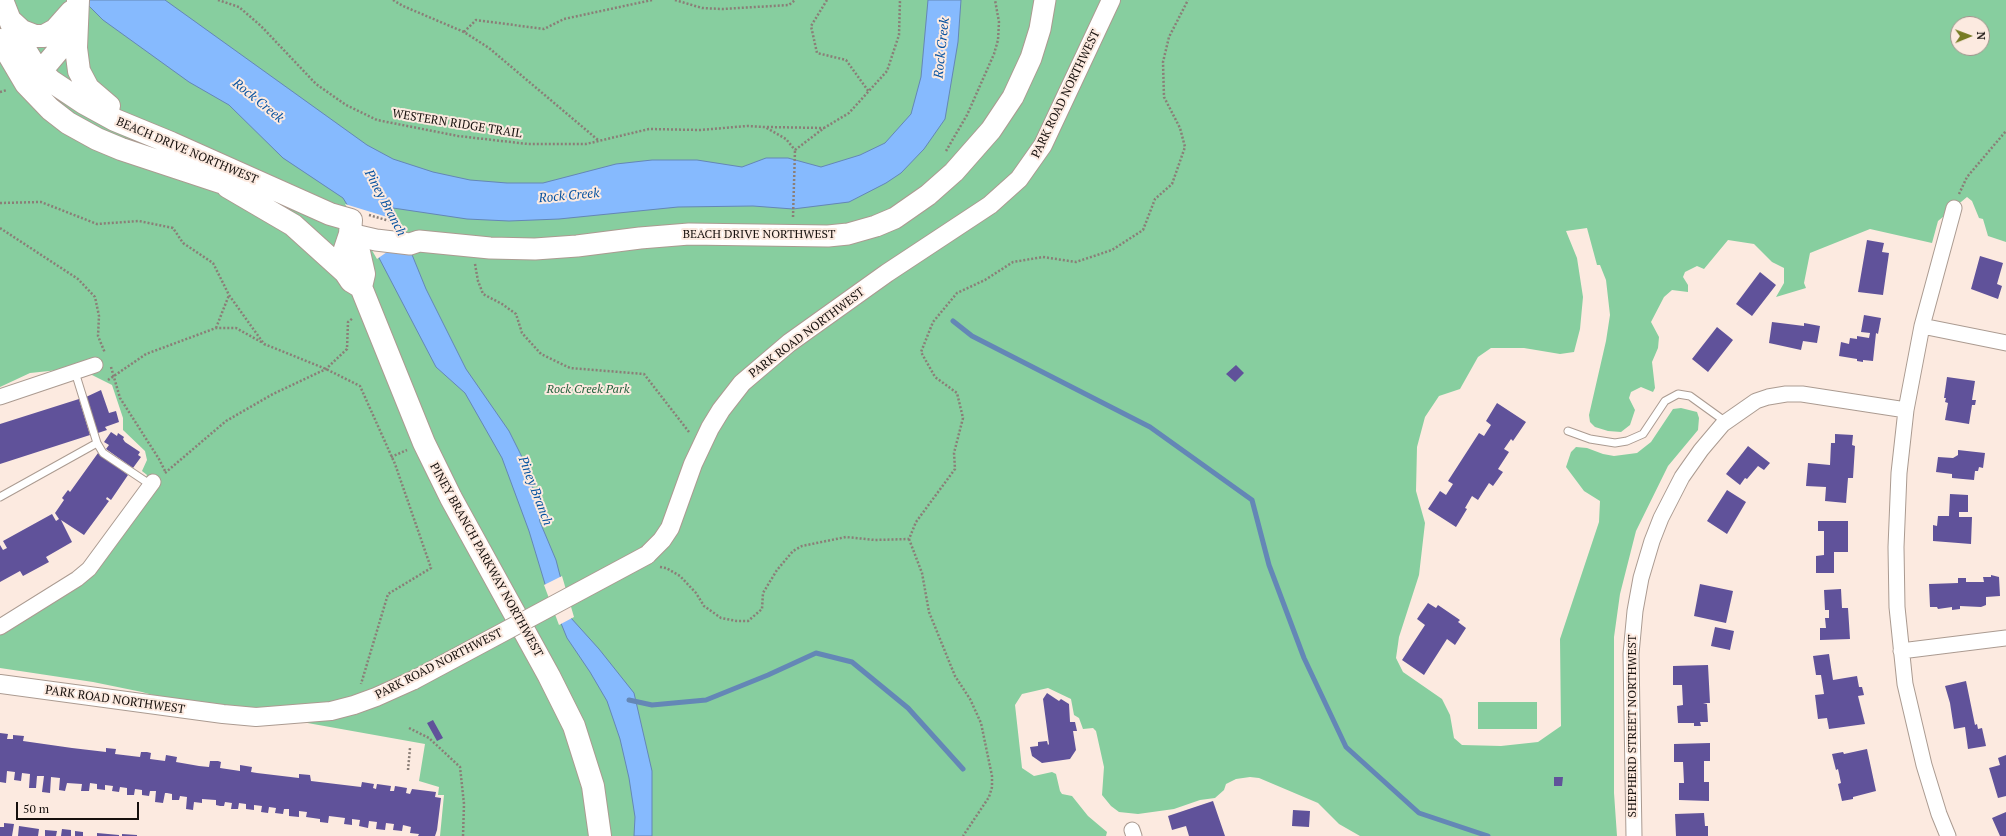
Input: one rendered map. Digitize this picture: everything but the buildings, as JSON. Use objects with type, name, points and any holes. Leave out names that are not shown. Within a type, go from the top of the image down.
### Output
[{"type":"main road","name":"BEACH DRIVE NORTHWEST","points":[[0,40],[33,78],[59,116],[97,139],[138,155],[410,244],[419,241],[490,248],[548,248],[689,234],[828,236],[859,232],[886,223],[911,208],[938,187],[972,153],[991,130],[1013,97],[1028,65],[1040,29],[1045,0]]},
{"type":"main road","points":[[6,9],[22,31],[35,36],[44,36],[63,22],[78,2]]},
{"type":"main road","points":[[33,78],[57,52],[66,37],[78,2]]},
{"type":"main road","points":[[78,2],[77,63],[85,83],[92,93],[110,107],[172,143]]},
{"type":"main road","name":"BEACH DRIVE NORTHWEST","points":[[6,9],[25,50],[33,78],[115,120],[172,143],[357,226]]},
{"type":"main road","name":"PINEY BRANCH PARKWAY NORTHWEST","points":[[215,179],[293,225],[345,272],[351,281],[361,287],[370,306],[424,443],[439,476],[549,676],[574,726],[593,786],[600,836]]},
{"type":"main road","points":[[345,272],[342,258],[357,226]]},
{"type":"main road","name":"PINEY BRANCH PARKWAY NORTHWEST","points":[[357,226],[358,252],[364,274],[361,287]]},
{"type":"street","name":"PARK ROAD NORTHWEST","points":[[0,684],[234,716],[266,717],[304,714],[354,705],[414,680],[653,561],[662,540],[670,528],[693,464],[720,410],[746,379],[789,344],[887,273],[990,205],[1019,179],[1042,145],[1111,0]]},
{"type":"street","points":[[1948,836],[1939,814],[1918,741],[1906,691],[1897,607],[1896,547],[1900,473],[1906,410],[1922,326],[1954,208]]},
{"type":"street","points":[[1922,326],[2006,343]]},
{"type":"street","points":[[0,397],[104,363]]},
{"type":"street","name":"SHEPHERD STREET NORTHWEST","points":[[1634,836],[1631,654],[1635,611],[1641,578],[1657,527],[1674,491],[1701,450],[1726,422],[1756,401],[1786,394],[1802,394],[1906,410]]},
{"type":"street","points":[[0,628],[77,579],[89,569],[152,484]]},
{"type":"street","points":[[1901,651],[2006,638]]},
{"type":"lane","points":[[75,372],[98,443],[103,453],[152,484]]},
{"type":"lane","points":[[1568,430],[1590,439],[1615,443],[1627,442],[1643,434],[1665,401],[1678,394],[1690,396],[1726,422]]},
{"type":"lane","points":[[0,497],[98,443]]},
{"type":"path","name":"WESTERN RIDGE TRAIL","points":[[218,0],[239,7],[260,26],[316,84],[346,105],[377,120],[458,136],[528,144],[586,144],[649,129],[700,130],[747,126],[766,127],[786,139],[796,151]]},
{"type":"path","points":[[393,0],[403,6],[464,32],[489,48],[598,140]]},
{"type":"path","points":[[464,32],[476,20],[544,29],[564,20],[652,0]]},
{"type":"path","points":[[675,0],[702,8],[722,9],[789,5],[795,0]]},
{"type":"path","points":[[827,0],[811,26],[817,53],[846,60],[869,92]]},
{"type":"path","points":[[793,214],[796,151],[824,128],[849,113],[887,71],[896,48],[899,35],[900,0]]},
{"type":"path","points":[[942,156],[967,115],[994,54],[999,22],[994,0]]},
{"type":"path","points":[[963,836],[989,797],[992,787],[992,776],[981,723],[970,700],[955,676],[929,612],[922,573],[909,539],[916,522],[955,470],[954,453],[963,418],[957,393],[935,377],[921,352],[933,322],[957,293],[984,280],[1013,262],[1042,257],[1076,262],[1112,250],[1143,230],[1155,199],[1172,184],[1185,147],[1180,128],[1164,97],[1163,62],[1169,37],[1188,0]]},
{"type":"path","points":[[766,127],[824,128]]},
{"type":"path","points":[[1954,208],[1967,177],[2006,131]]},
{"type":"path","points":[[0,203],[41,202],[98,224],[139,221],[173,228],[183,243],[213,263],[229,294],[264,344]]},
{"type":"path","points":[[357,226],[396,223]]},
{"type":"path","points":[[0,228],[78,279],[96,297],[99,316],[98,336],[104,363],[114,376],[120,398],[159,458],[166,472]]},
{"type":"path","points":[[474,257],[478,281],[483,294],[502,304],[516,314],[522,333],[541,354],[570,368],[644,374],[686,425],[691,434]]},
{"type":"path","points":[[216,328],[229,294]]},
{"type":"path","points":[[152,484],[226,421],[273,394],[326,369],[347,349],[348,322],[370,306]]},
{"type":"path","points":[[108,380],[146,354],[216,328],[236,328],[264,344],[326,369],[360,386],[395,464],[431,568],[388,594],[354,705]]},
{"type":"path","points":[[653,561],[680,576],[696,593],[704,606],[721,618],[737,621],[748,621],[762,609],[764,593],[777,570],[793,551],[802,546],[846,537],[875,540],[909,539]]},
{"type":"path","points":[[409,728],[429,738],[460,767],[464,804],[463,836]]},
{"type":"path","points":[[408,770],[410,748]]},
{"type":"green space","name":"Rock Creek Park","points":[[0,0],[2006,0],[2006,242],[1988,236],[1983,219],[1979,218],[1972,201],[1967,197],[1938,221],[1932,243],[1870,229],[1810,253],[1804,283],[1806,288],[1776,297],[1784,283],[1784,268],[1772,262],[1754,244],[1728,240],[1704,269],[1697,266],[1685,272],[1683,277],[1688,285],[1688,292],[1672,290],[1664,297],[1651,322],[1659,337],[1658,348],[1652,362],[1655,388],[1653,392],[1641,387],[1631,392],[1629,398],[1635,410],[1630,425],[1621,432],[1608,431],[1595,427],[1590,422],[1589,415],[1606,341],[1610,315],[1606,280],[1600,265],[1597,265],[1587,228],[1566,231],[1577,258],[1583,297],[1580,329],[1574,352],[1560,354],[1524,348],[1491,348],[1478,357],[1460,389],[1439,396],[1425,417],[1417,447],[1416,491],[1425,523],[1419,575],[1399,637],[1396,658],[1403,672],[1442,699],[1450,715],[1454,738],[1462,745],[1501,746],[1538,742],[1561,726],[1560,639],[1599,522],[1600,501],[1584,491],[1566,467],[1571,452],[1576,447],[1587,448],[1603,454],[1614,456],[1637,453],[1651,442],[1673,409],[1681,408],[1697,412],[1699,418],[1698,430],[1668,466],[1636,531],[1620,594],[1614,637],[1614,793],[1617,836],[1360,836],[1339,824],[1318,803],[1259,778],[1250,777],[1236,779],[1226,784],[1224,790],[1215,798],[1200,800],[1174,809],[1138,814],[1119,812],[1111,806],[1102,795],[1104,767],[1096,731],[1093,728],[1083,729],[1079,718],[1074,715],[1071,699],[1048,688],[1022,694],[1015,705],[1022,768],[1034,776],[1052,772],[1056,774],[1062,794],[1072,796],[1088,816],[1107,832],[1106,836],[440,836],[444,795],[438,795],[439,787],[419,781],[425,744],[218,707],[174,701],[142,692],[93,682],[0,668],[0,635],[43,604],[99,553],[143,485],[147,475],[142,471],[147,460],[145,451],[123,430],[123,418],[112,385],[78,368],[30,373],[0,387]]},
{"type":"green space","points":[[1478,702],[1537,702],[1537,729],[1478,729]]},
{"type":"water","points":[[83,0],[165,0],[367,145],[393,159],[433,172],[470,180],[507,183],[543,183],[616,164],[652,160],[697,160],[742,167],[766,158],[788,158],[821,167],[860,155],[885,143],[911,114],[921,77],[928,0],[961,0],[958,42],[945,119],[924,149],[901,173],[886,183],[849,202],[793,209],[753,206],[678,207],[559,219],[509,221],[467,219],[393,208],[426,289],[466,369],[509,431],[527,467],[537,503],[540,522],[556,560],[571,618],[599,649],[634,693],[652,771],[652,836],[634,836],[635,817],[629,778],[620,739],[607,701],[567,638],[545,584],[529,531],[502,458],[465,393],[436,367],[378,256],[343,198],[283,158],[229,105],[189,82],[103,20]]},
{"type":"pier","points":[[345,204],[400,221],[414,254],[387,252],[377,259]]},
{"type":"pier","points":[[562,576],[574,617],[559,625],[544,585]]},
{"type":"waterway","points":[[953,321],[972,336],[1150,427],[1252,500],[1269,565],[1304,658],[1346,747],[1419,813],[1488,836]]},
{"type":"waterway","points":[[629,700],[652,705],[706,700],[768,675],[816,653],[852,662],[908,708],[963,769]]},
{"type":"water label","name":"Rock Creek","points":[[942,48]]},
{"type":"water label","name":"Rock Creek","points":[[258,101]]},
{"type":"water label","name":"Rock Creek","points":[[569,196]]},
{"type":"water label","name":"Piney Branch","points":[[385,203]]},
{"type":"water label","name":"Piney Branch","points":[[535,491]]}]
